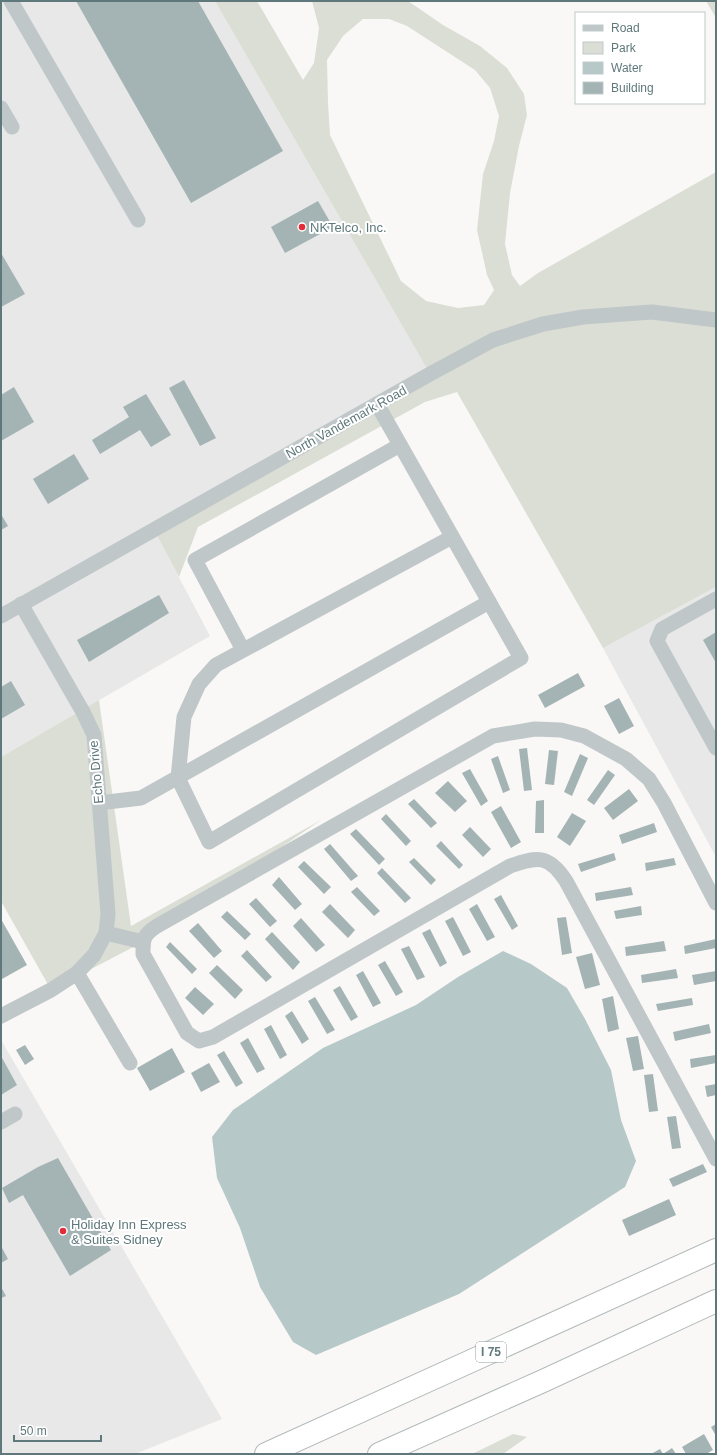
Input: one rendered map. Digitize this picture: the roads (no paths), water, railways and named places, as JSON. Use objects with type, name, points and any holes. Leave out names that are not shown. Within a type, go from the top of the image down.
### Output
[{"type":"highway","name":"I 75","points":[[266,1454],[716,1250]]},
{"type":"highway","points":[[379,1454],[716,1301]]},
{"type":"highway","points":[[255,1454],[294,1441]]},
{"type":"street","points":[[11,1],[138,220]]},
{"type":"street","points":[[1,108],[12,127]]},
{"type":"street","name":"North Vandemark Road","points":[[1,616],[493,340],[543,324],[583,316],[652,312],[716,320]]},
{"type":"street","points":[[378,404],[521,658],[209,842],[178,778],[184,717],[199,684],[216,665],[452,537]]},
{"type":"street","points":[[243,650],[195,560],[400,445]]},
{"type":"street","points":[[716,599],[662,629],[657,641],[716,748]]},
{"type":"street","points":[[99,803],[141,798],[489,602]]},
{"type":"street","name":"Echo Drive","points":[[21,604],[83,712],[94,735],[108,914],[106,934]]},
{"type":"street","points":[[716,903],[664,804],[649,779],[626,759],[584,736],[561,730],[535,729],[493,736],[157,926],[146,933],[143,942],[143,954],[187,1033],[199,1041],[214,1037],[510,866],[529,859],[544,860],[558,869],[566,881],[716,1159]]},
{"type":"street","points":[[1,1016],[51,990],[77,973],[94,955],[106,934],[143,942]]},
{"type":"street","points":[[77,973],[130,1063]]},
{"type":"street","points":[[1,1122],[15,1114]]},
{"type":"water","points":[[503,951],[531,964],[567,988],[585,1019],[611,1070],[621,1120],[636,1161],[625,1187],[459,1294],[316,1355],[293,1342],[260,1287],[240,1228],[217,1178],[212,1137],[233,1110],[323,1048],[416,1005],[458,977]]},
{"type":"place","name":"NKTelco, Inc.","points":[[302,227]]},
{"type":"place","name":"Holiday Inn Express & Suites Sidney","points":[[63,1231]]}]
